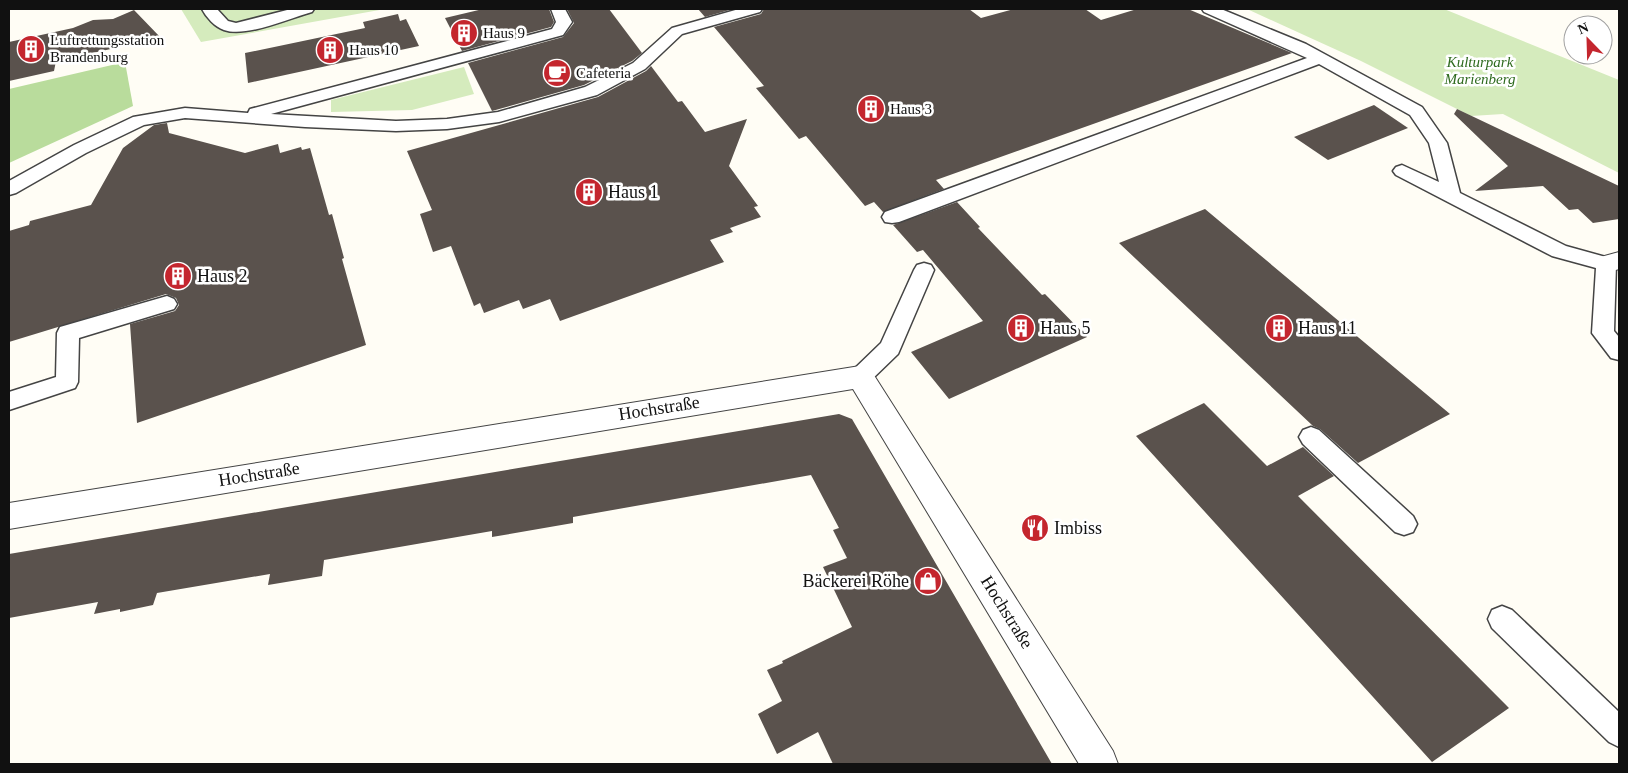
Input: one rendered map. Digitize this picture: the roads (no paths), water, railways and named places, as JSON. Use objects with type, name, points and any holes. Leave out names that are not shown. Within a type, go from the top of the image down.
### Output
[{"type":"street","name":"Hochstraße","points":[[9,516],[860,377],[1100,764]]},
{"type":"lane","points":[[209,9],[221,22],[230,27],[242,26],[307,9]]},
{"type":"lane","points":[[241,117],[558,32],[564,22],[558,9]]},
{"type":"lane","points":[[9,190],[80,149],[139,121],[185,113],[396,126],[447,124],[499,117],[591,91],[639,66],[678,31],[755,9]]},
{"type":"lane","points":[[1209,9],[1300,47],[1416,111],[1438,143],[1452,198]]},
{"type":"lane","points":[[892,217],[1321,58]]},
{"type":"lane","points":[[1402,171],[1558,251],[1613,262],[1603,333],[1619,352]]},
{"type":"lane","points":[[860,377],[890,348],[924,270]]},
{"type":"lane","points":[[9,401],[67,382],[68,334],[167,304]]},
{"type":"lane","points":[[1311,437],[1404,524]]},
{"type":"lane","points":[[1502,619],[1619,732]]},
{"type":"place","name":"Haus 9","points":[[464,33]]},
{"type":"place","name":"Luftrettungsstation Brandenburg","points":[[31,49]]},
{"type":"place","name":"Haus 10","points":[[330,50]]},
{"type":"place","name":"Cafeteria","points":[[557,73]]},
{"type":"place","name":"Haus 3","points":[[871,109]]},
{"type":"place","name":"Haus 1","points":[[589,192]]},
{"type":"place","name":"Haus 2","points":[[178,276]]},
{"type":"place","name":"Haus 5","points":[[1021,328]]},
{"type":"place","name":"Haus 11","points":[[1279,328]]},
{"type":"place","name":"Imbiss","points":[[1035,528]]},
{"type":"place","name":"Bäckerei Röhe","points":[[928,581]]},
{"type":"park label","name":"Kulturpark Marienberg","points":[[1480,70]]}]
